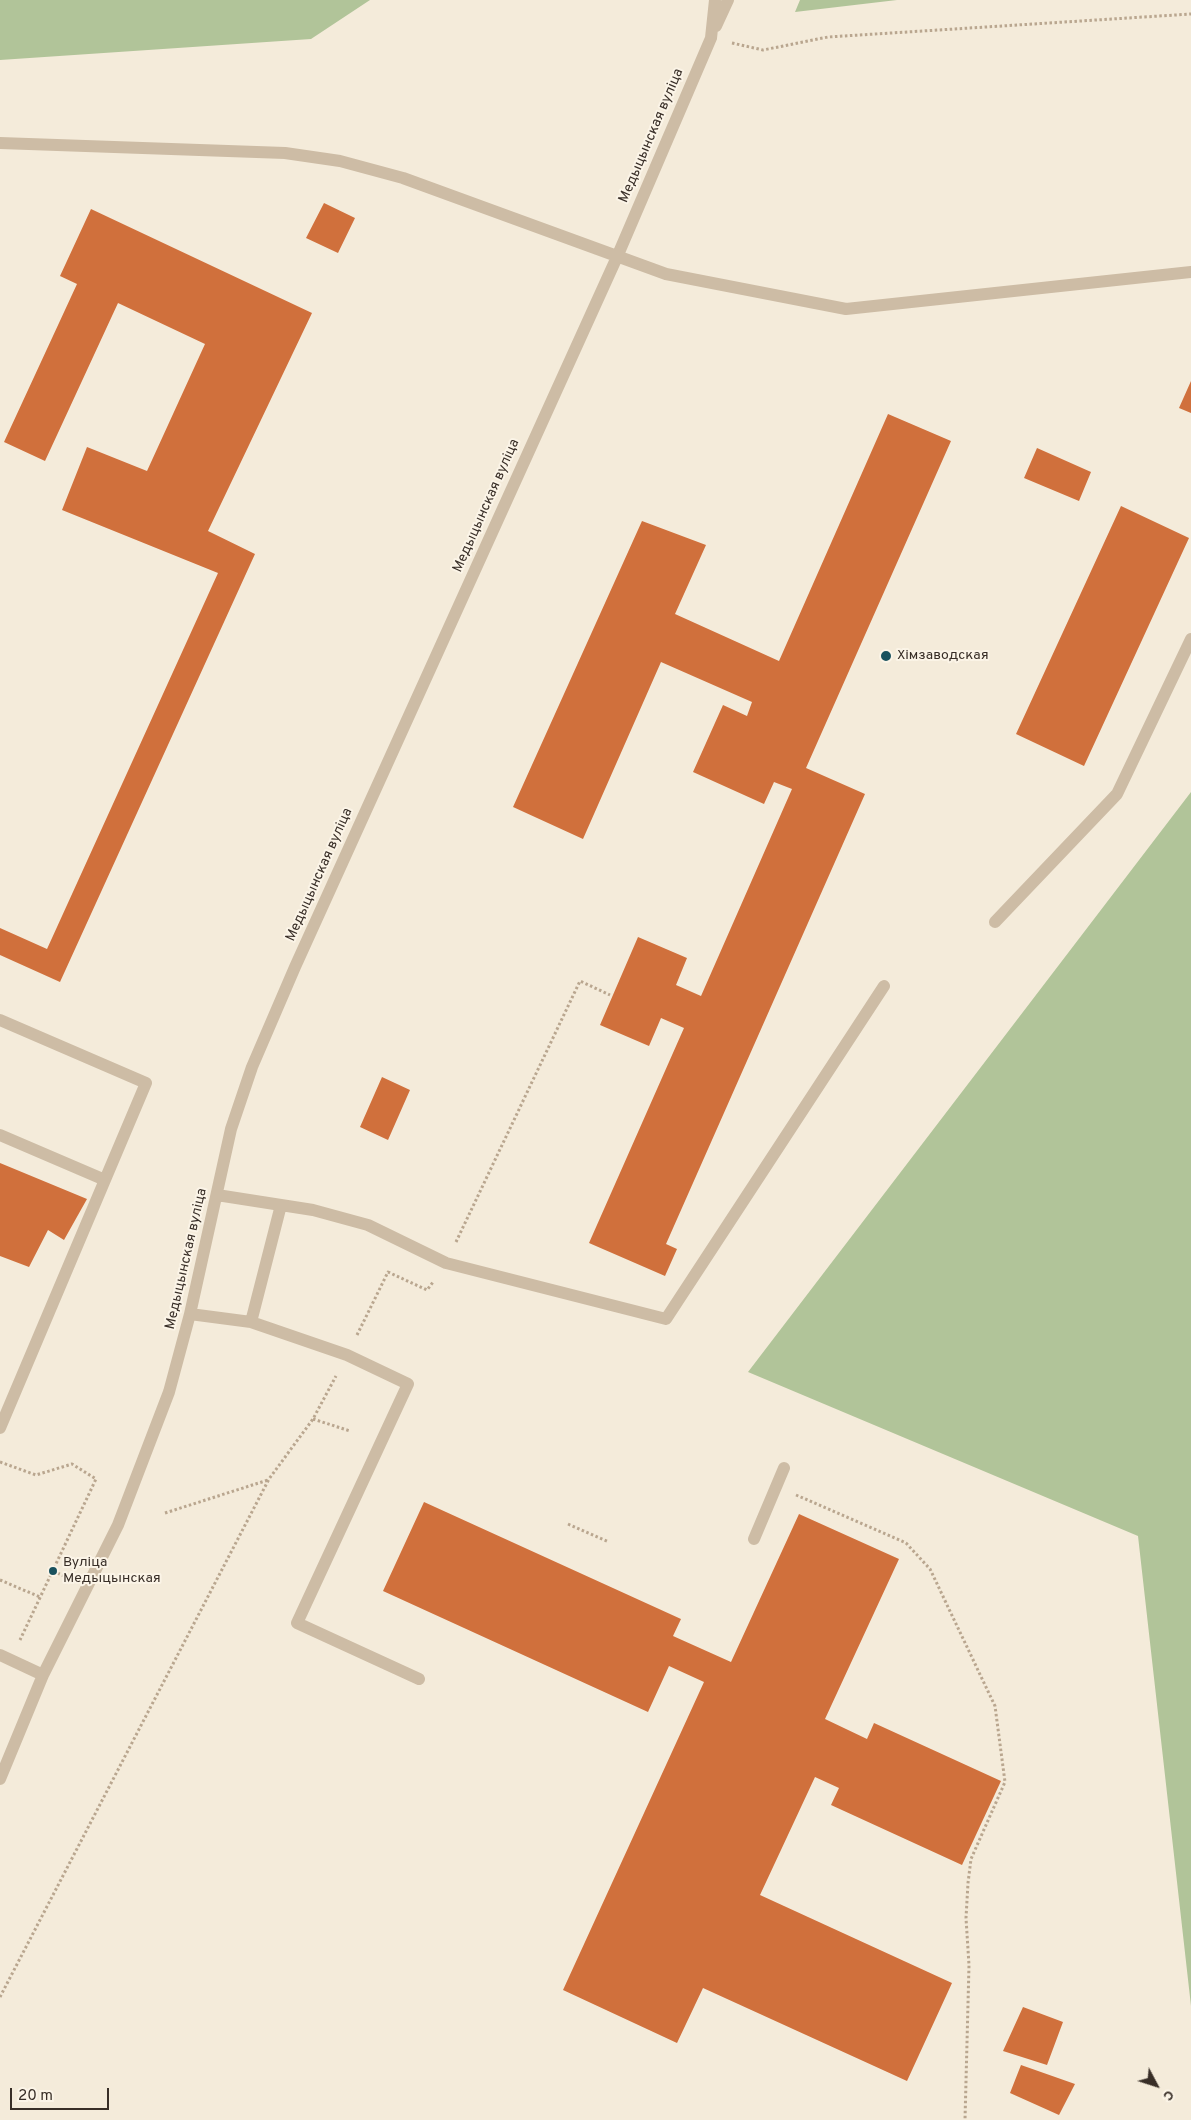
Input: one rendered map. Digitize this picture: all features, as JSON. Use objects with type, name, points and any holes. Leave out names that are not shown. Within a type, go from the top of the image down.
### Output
[{"type":"street","name":"Медыцынская вуліца","points":[[0,1779],[43,1675],[118,1525],[169,1392],[190,1314],[231,1129],[252,1067],[295,967],[616,257],[711,38],[715,0]]},
{"type":"street","points":[[711,38],[728,0]]},
{"type":"street","points":[[0,143],[285,153],[340,161],[403,178],[666,274],[846,309],[1191,272]]},
{"type":"street","points":[[995,922],[1117,794],[1191,639]]},
{"type":"street","points":[[217,1196],[314,1210],[368,1225],[446,1263],[666,1319],[884,986]]},
{"type":"street","points":[[0,1020],[146,1083],[0,1428]]},
{"type":"street","points":[[0,1135],[105,1180]]},
{"type":"street","points":[[251,1322],[281,1205]]},
{"type":"street","points":[[190,1314],[251,1322],[347,1355],[408,1384],[297,1623],[420,1679]]},
{"type":"street","points":[[754,1539],[784,1468]]},
{"type":"street","points":[[5,1658],[43,1675]]},
{"type":"path","points":[[711,38],[764,50],[828,37],[1191,14]]},
{"type":"path","points":[[0,1997],[269,1480],[313,1419],[388,1272],[427,1290],[446,1263],[580,981],[610,996]]},
{"type":"path","points":[[313,1419],[350,1431]]},
{"type":"path","points":[[0,1462],[36,1475],[72,1464],[96,1479],[40,1597],[5,1658]]},
{"type":"path","points":[[165,1513],[269,1480]]},
{"type":"path","points":[[774,1492],[792,1493],[906,1543],[930,1569],[995,1706],[1005,1782],[971,1859],[968,1883],[966,1918],[969,1965],[965,2120]]},
{"type":"path","points":[[568,1524],[609,1542]]},
{"type":"path","points":[[0,1580],[40,1597]]},
{"type":"green space","points":[[0,0],[370,0],[311,39],[0,60]]},
{"type":"green space","points":[[800,0],[897,0],[795,12]]},
{"type":"green space","points":[[1191,792],[1191,2006],[1138,1536],[748,1372]]},
{"type":"building","points":[[324,203],[355,218],[338,253],[306,238]]},
{"type":"building","points":[[91,209],[312,313],[208,531],[255,554],[60,982],[0,955],[0,928],[47,949],[218,573],[62,510],[87,447],[147,471],[205,344],[118,303],[45,461],[4,442],[77,284],[60,276]]},
{"type":"building","points":[[1191,381],[1191,413],[1179,408]]},
{"type":"building","points":[[888,414],[951,441],[806,768],[865,794],[666,1244],[677,1249],[665,1276],[589,1243],[684,1028],[661,1018],[649,1046],[600,1025],[638,937],[687,958],[676,985],[701,996],[792,789],[774,782],[764,804],[693,772],[723,705],[747,716],[752,702],[661,662],[583,839],[513,807],[642,521],[706,545],[675,614],[779,661]]},
{"type":"building","points":[[1037,448],[1091,472],[1079,501],[1024,478]]},
{"type":"building","points":[[1121,506],[1189,538],[1084,766],[1016,734]]},
{"type":"building","points":[[382,1077],[410,1090],[388,1140],[360,1127]]},
{"type":"building","points":[[0,1163],[87,1199],[64,1240],[48,1230],[29,1267],[0,1256]]},
{"type":"building","points":[[424,1502],[681,1619],[673,1636],[731,1662],[799,1514],[899,1559],[825,1719],[867,1739],[874,1723],[1001,1781],[962,1865],[831,1805],[839,1788],[815,1777],[760,1895],[952,1983],[907,2081],[703,1988],[677,2043],[563,1990],[704,1682],[669,1666],[648,1712],[383,1591]]},
{"type":"building","points":[[1023,2007],[1063,2022],[1047,2065],[1003,2051]]},
{"type":"building","points":[[1021,2065],[1075,2084],[1059,2115],[1010,2093]]},
{"type":"place","name":"Хімзаводская","points":[[886,656]]},
{"type":"place","name":"Вуліца Медыцынская","points":[[53,1571]]}]
